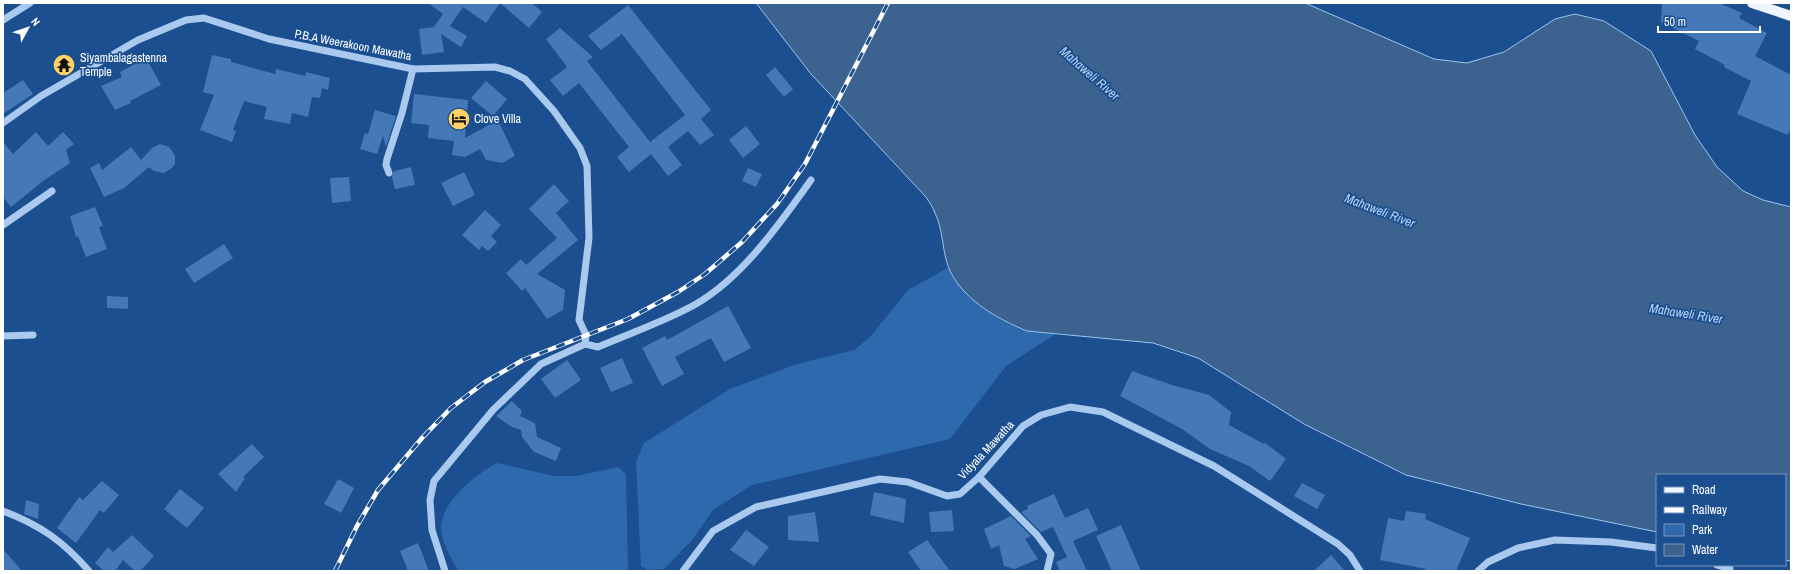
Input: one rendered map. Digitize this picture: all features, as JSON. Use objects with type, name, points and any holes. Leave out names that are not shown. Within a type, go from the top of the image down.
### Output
[{"type":"main road","points":[[1752,3],[1791,16]]},
{"type":"street","points":[[3,20],[30,3]]},
{"type":"street","name":"P.B.A Weerakoon Mawatha","points":[[3,123],[41,96],[138,40],[186,20],[204,18],[269,39],[413,69],[495,67],[510,70],[525,79],[554,111],[580,148],[587,166],[589,238],[579,320],[586,335],[585,344]]},
{"type":"street","points":[[389,173],[387,159],[402,113],[413,69]]},
{"type":"street","points":[[444,571],[432,530],[430,500],[434,481],[493,410],[541,364],[585,344],[598,347],[696,304],[729,280],[775,230],[811,180]]},
{"type":"street","points":[[3,225],[52,191]]},
{"type":"street","points":[[3,336],[34,335]]},
{"type":"street","name":"Vidyala Mawatha","points":[[683,571],[713,531],[756,507],[880,479],[908,482],[948,496],[960,494],[979,477],[1023,426],[1041,414],[1070,407],[1103,412],[1214,466],[1338,544],[1350,555],[1360,571]]},
{"type":"street","points":[[979,477],[1037,536],[1051,554],[1047,571]]},
{"type":"street","points":[[3,510],[31,521],[71,550],[89,571]]},
{"type":"street","points":[[1478,571],[1488,562],[1518,548],[1555,540],[1611,542],[1656,548]]},
{"type":"street","points":[[1722,566],[1730,568]]},
{"type":"green space","points":[[949,267],[963,287],[981,306],[1002,320],[1030,331],[1057,333],[1006,366],[950,439],[752,485],[713,510],[693,539],[664,569],[648,570],[641,566],[636,462],[644,443],[730,389],[797,364],[854,350],[870,337],[908,290]]},
{"type":"green space","points":[[497,463],[554,476],[576,476],[618,467],[626,474],[628,571],[458,571],[447,550],[441,533],[443,518],[447,508],[461,490],[479,474]]},
{"type":"water","name":"Mahaweli River","points":[[756,3],[1305,3],[1434,59],[1467,63],[1504,52],[1555,19],[1575,14],[1604,21],[1651,51],[1695,135],[1717,167],[1743,191],[1763,200],[1791,207],[1791,561],[1786,560],[1786,474],[1656,474],[1656,532],[1521,504],[1406,475],[1304,424],[1198,358],[1153,343],[1027,331],[1015,326],[992,314],[961,288],[948,266],[938,219],[926,197],[811,74]]},
{"type":"building","points":[[428,3],[500,3],[486,23],[463,7],[450,26],[467,36],[461,47],[441,34],[444,52],[422,55],[419,29],[434,27],[443,14]]},
{"type":"building","points":[[500,3],[532,3],[542,12],[529,28]]},
{"type":"building","points":[[1662,3],[1719,3],[1742,13],[1739,18],[1767,33],[1755,56],[1791,75],[1791,127],[1788,135],[1737,114],[1751,81],[1724,67],[1725,65],[1695,49],[1699,41],[1661,22]]},
{"type":"building","points":[[628,5],[711,110],[701,119],[714,135],[700,145],[688,131],[668,147],[682,165],[668,176],[651,154],[629,172],[617,157],[629,147],[579,83],[563,96],[550,80],[567,67],[546,39],[560,28],[593,57],[587,61],[650,142],[685,115],[622,34],[601,50],[588,36]]},
{"type":"building","points":[[212,55],[231,59],[231,62],[275,74],[276,69],[305,76],[306,72],[330,78],[328,90],[322,88],[320,98],[312,97],[308,117],[292,113],[290,124],[264,119],[267,107],[244,101],[233,130],[236,131],[232,142],[200,130],[214,95],[203,92]]},
{"type":"building","points":[[146,58],[161,85],[130,101],[131,103],[115,110],[101,86],[122,77],[120,72]]},
{"type":"building","points":[[775,67],[793,89],[784,97],[766,75]]},
{"type":"building","points":[[23,80],[33,94],[3,114],[3,93]]},
{"type":"building","points":[[486,81],[507,99],[493,116],[471,98]]},
{"type":"building","points":[[414,94],[468,100],[465,138],[498,120],[515,156],[502,163],[486,160],[480,149],[465,157],[452,155],[454,141],[428,138],[429,125],[411,123]]},
{"type":"building","points":[[375,110],[396,116],[386,147],[383,136],[377,154],[360,149],[365,133],[368,134]]},
{"type":"building","points":[[746,126],[760,144],[743,158],[729,140]]},
{"type":"building","points":[[36,132],[48,146],[63,132],[74,144],[66,150],[70,163],[43,181],[11,207],[3,197],[3,142],[13,154]]},
{"type":"building","points":[[160,144],[169,147],[175,155],[175,164],[172,168],[164,173],[154,171],[149,167],[124,188],[104,197],[90,168],[99,163],[102,170],[131,147],[141,160],[152,148]]},
{"type":"building","points":[[411,167],[415,185],[395,189],[392,177],[394,171]]},
{"type":"building","points":[[748,168],[762,174],[756,187],[742,181]]},
{"type":"building","points":[[464,172],[475,195],[453,206],[441,183]]},
{"type":"building","points":[[349,177],[351,201],[332,203],[330,178]]},
{"type":"building","points":[[554,184],[569,201],[556,213],[578,240],[537,274],[565,290],[563,310],[547,319],[525,288],[522,291],[506,273],[521,259],[526,265],[557,238],[529,209]]},
{"type":"building","points":[[95,207],[103,226],[99,227],[107,249],[86,257],[78,236],[76,237],[70,216]]},
{"type":"building","points":[[485,210],[501,225],[491,236],[497,242],[488,251],[482,246],[479,250],[462,235]]},
{"type":"building","points":[[224,244],[233,258],[194,283],[185,269]]},
{"type":"building","points":[[107,296],[128,297],[128,309],[107,308]]},
{"type":"building","points":[[728,306],[751,348],[724,362],[711,338],[675,357],[684,374],[662,386],[642,348],[665,336],[667,340]]},
{"type":"building","points":[[622,358],[633,383],[611,392],[600,368]]},
{"type":"building","points":[[567,360],[581,380],[555,398],[541,379]]},
{"type":"building","points":[[1132,371],[1172,385],[1209,395],[1231,412],[1229,425],[1264,444],[1265,443],[1286,459],[1270,481],[1249,466],[1210,449],[1182,429],[1120,396]]},
{"type":"building","points":[[512,401],[522,411],[520,416],[535,423],[537,437],[561,448],[556,461],[534,452],[522,437],[521,430],[512,427],[496,416]]},
{"type":"building","points":[[252,444],[264,457],[243,477],[245,478],[236,492],[218,474]]},
{"type":"building","points":[[338,479],[354,488],[341,513],[324,504]]},
{"type":"building","points":[[102,481],[119,495],[104,513],[100,510],[76,543],[57,528],[79,497],[83,500]]},
{"type":"building","points":[[1302,483],[1325,495],[1317,509],[1294,496]]},
{"type":"building","points":[[180,489],[204,508],[187,528],[164,509]]},
{"type":"building","points":[[874,492],[906,499],[904,523],[870,515]]},
{"type":"building","points":[[1054,494],[1065,518],[1088,508],[1098,530],[1073,541],[1087,571],[1060,571],[1056,562],[1067,557],[1053,527],[1041,532],[1021,512],[1028,509],[1027,506]]},
{"type":"building","points":[[26,500],[39,504],[38,519],[24,514]]},
{"type":"building","points":[[952,510],[954,531],[931,532],[929,512]]},
{"type":"building","points":[[1406,511],[1426,514],[1425,519],[1470,538],[1456,571],[1425,571],[1426,569],[1380,560],[1388,518],[1404,521]]},
{"type":"building","points":[[815,512],[819,542],[788,540],[788,516]]},
{"type":"building","points":[[1011,516],[1031,536],[1025,539],[1038,559],[1015,569],[1004,566],[999,545],[991,549],[984,529]]},
{"type":"building","points":[[1121,525],[1141,571],[1112,571],[1096,536]]},
{"type":"building","points":[[746,530],[769,547],[754,566],[730,550]]},
{"type":"building","points":[[132,535],[154,556],[140,571],[135,571],[123,560],[115,571],[104,571],[95,563],[108,547],[113,552]]},
{"type":"building","points":[[927,540],[950,571],[921,571],[908,552]]},
{"type":"building","points":[[418,543],[429,571],[408,571],[400,551]]},
{"type":"building","points":[[3,549],[22,571],[3,571]]},
{"type":"building","points":[[1331,555],[1345,571],[1314,571]]},
{"type":"railway","points":[[335,571],[357,526],[378,490],[422,438],[451,408],[485,382],[523,360],[628,319],[678,292],[705,274],[742,242],[777,204],[805,164],[888,3]]},
{"type":"place","name":"Siyambalagastenna Temple","points":[[64,65]]},
{"type":"place","name":"Clove Villa","points":[[459,119]]}]
